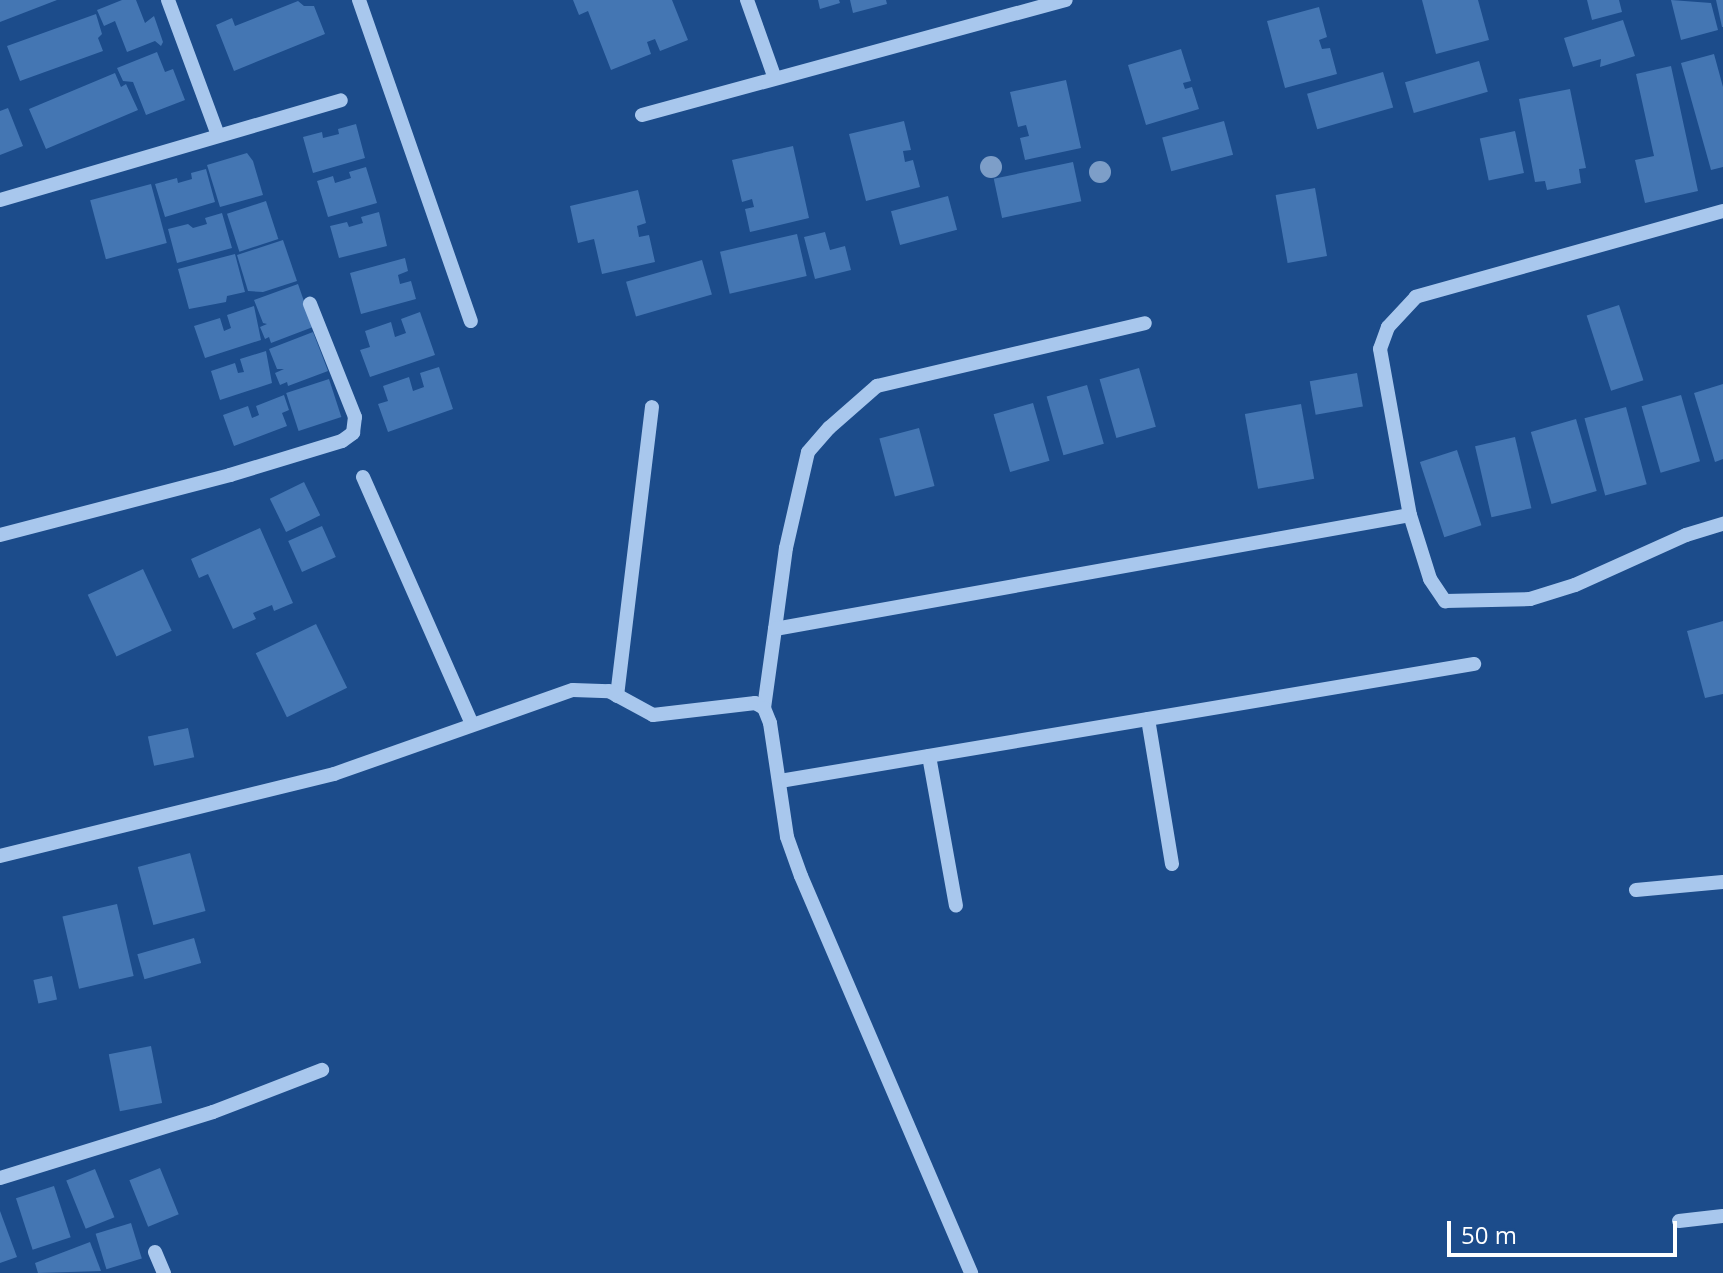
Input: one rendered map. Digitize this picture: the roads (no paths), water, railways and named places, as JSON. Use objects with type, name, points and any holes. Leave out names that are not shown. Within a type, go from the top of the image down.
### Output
[{"type":"street","points":[[168,0],[218,135]]},
{"type":"street","points":[[359,0],[471,321]]},
{"type":"street","points":[[747,0],[774,76]]},
{"type":"street","points":[[642,115],[774,76],[1066,0]]},
{"type":"street","points":[[0,200],[341,100]]},
{"type":"street","points":[[1723,211],[1416,297],[1388,327],[1380,349],[1410,515],[1430,579],[1445,601],[1469,603],[1530,599],[1575,585],[1686,535],[1723,524]]},
{"type":"street","points":[[0,535],[230,475],[342,441],[353,433],[355,417],[310,304]]},
{"type":"street","points":[[971,1273],[787,837],[770,723],[764,708],[786,548],[808,452],[829,428],[877,386],[1145,323]]},
{"type":"street","points":[[617,696],[652,407]]},
{"type":"street","points":[[363,477],[472,724]]},
{"type":"street","points":[[775,629],[1410,515]]},
{"type":"street","points":[[780,781],[1474,664]]},
{"type":"street","points":[[0,856],[334,774],[573,690],[600,689],[653,715],[743,703],[755,703],[764,708]]},
{"type":"street","points":[[1148,719],[1172,864]]},
{"type":"street","points":[[929,756],[956,906]]},
{"type":"street","points":[[1636,890],[1723,882]]},
{"type":"street","points":[[0,1178],[213,1112],[322,1070]]},
{"type":"street","points":[[1679,1221],[1723,1216]]},
{"type":"street","points":[[155,1252],[164,1273]]}]
